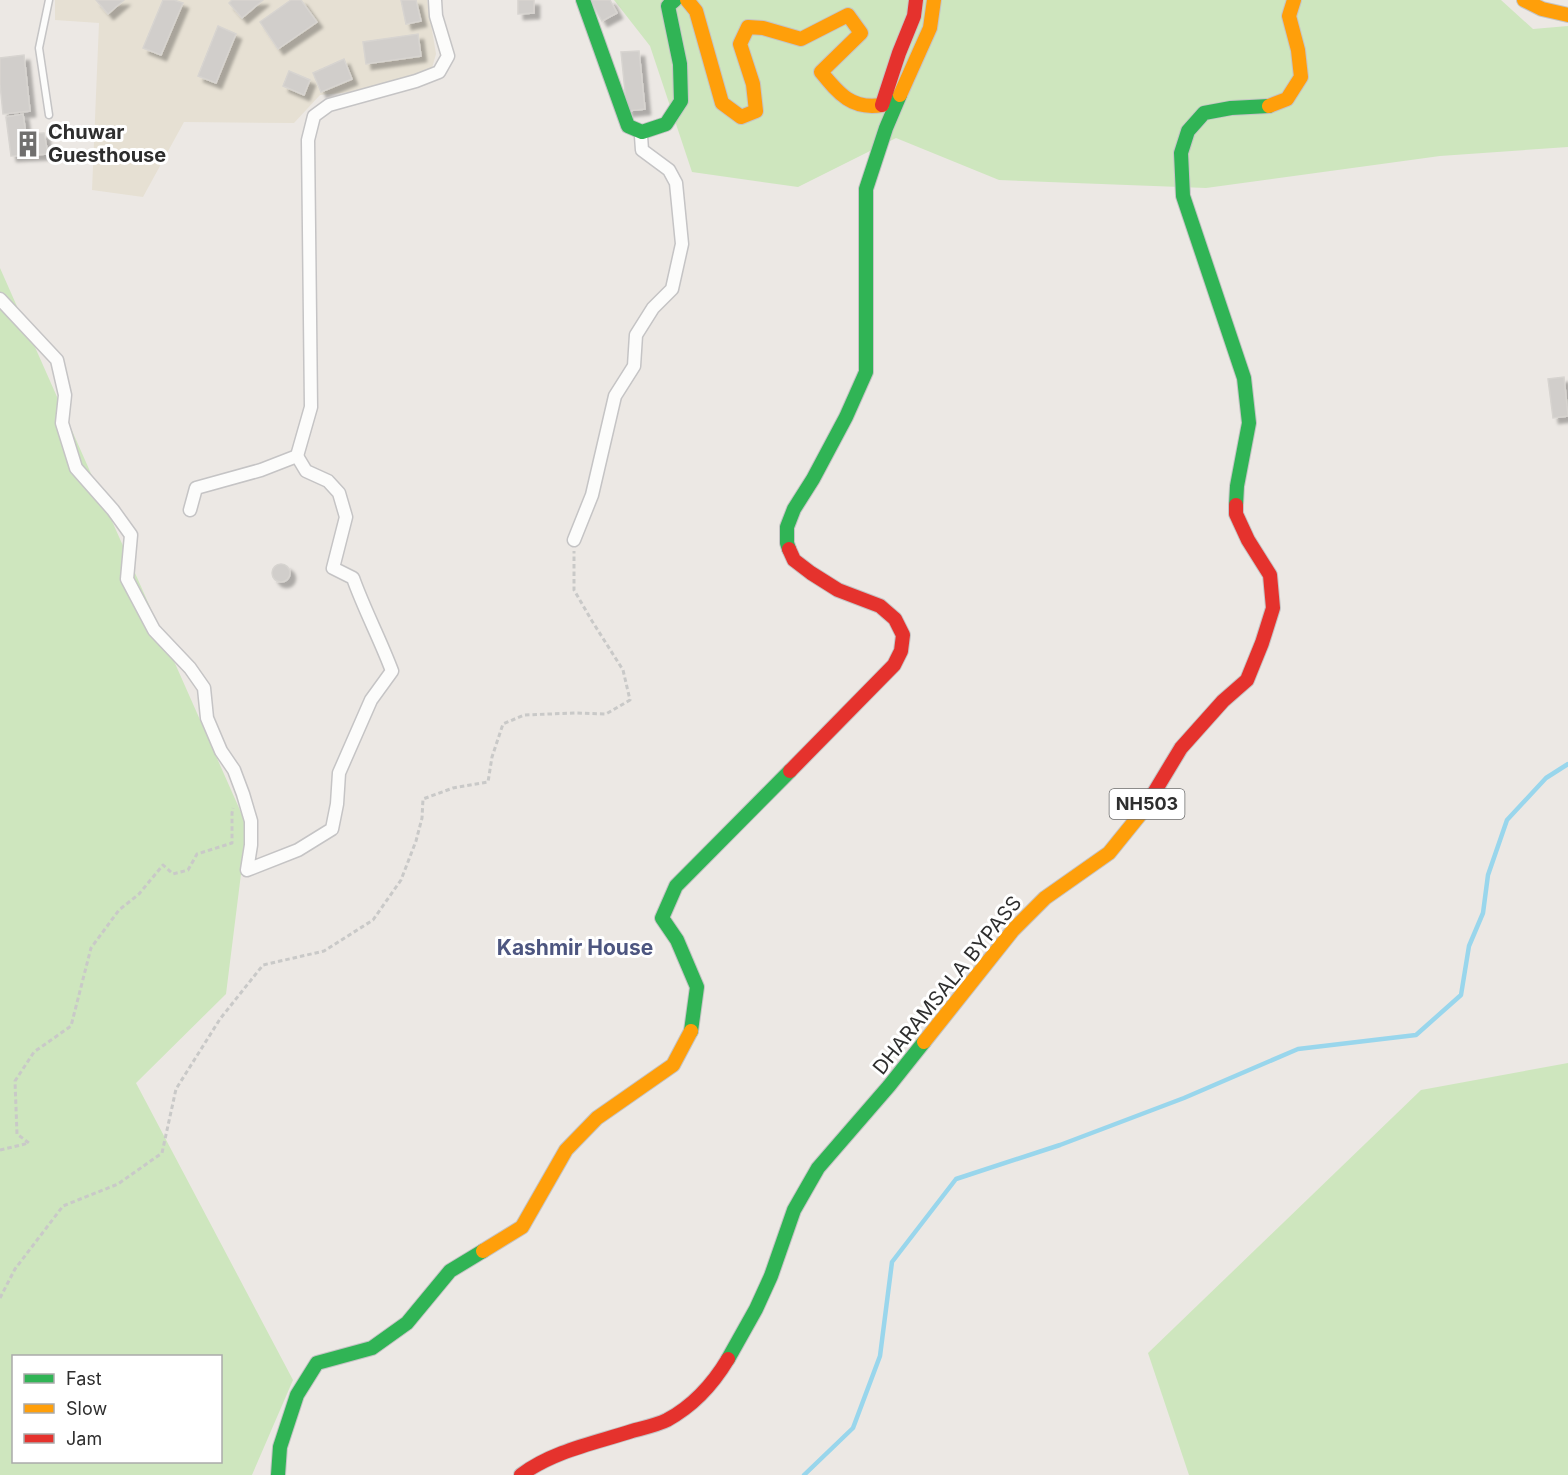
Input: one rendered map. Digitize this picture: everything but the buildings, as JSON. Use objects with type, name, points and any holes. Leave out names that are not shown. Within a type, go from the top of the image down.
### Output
[{"type":"main road","points":[[583,0],[628,126],[642,132],[666,124],[681,101],[680,64],[668,6],[675,0]]},
{"type":"main road","points":[[687,0],[696,11],[722,102],[741,117],[756,111],[753,84],[740,44],[748,27],[763,28],[801,39],[848,15],[861,33],[821,72],[838,94],[862,106],[882,105],[898,53],[914,16],[916,0]]},
{"type":"main road","points":[[278,1475],[280,1447],[297,1395],[317,1363],[372,1348],[407,1323],[450,1271],[522,1227],[566,1150],[597,1118],[673,1065],[691,1031],[697,987],[677,940],[662,918],[676,886],[894,665],[901,651],[903,635],[895,619],[880,606],[838,590],[794,560],[787,543],[787,527],[794,509],[846,417],[866,372],[866,189],[886,128],[930,28],[934,0]]},
{"type":"main road","name":"DHARAMSALA BYPASS","points":[[521,1475],[529,1468],[567,1451],[665,1422],[692,1404],[719,1374],[756,1309],[771,1276],[794,1210],[818,1168],[889,1086],[1013,930],[1045,898],[1109,853],[1142,812],[1181,748],[1223,701],[1247,680],[1273,608],[1270,575],[1248,540],[1236,514],[1237,486],[1249,423],[1244,378],[1183,196],[1181,153],[1188,131],[1204,113],[1231,108],[1268,106],[1287,99],[1301,76],[1298,50],[1289,16],[1294,0]]},
{"type":"main road","points":[[1524,0],[1542,9],[1568,15]]},
{"type":"street","points":[[0,299],[57,360],[65,395],[62,423],[76,468],[113,510],[131,535],[127,579],[154,630],[190,668],[204,688],[207,718],[221,751],[234,770],[251,821],[251,845],[247,870],[298,850],[332,829],[337,804],[339,773],[371,700],[392,671],[353,578],[333,568],[346,517],[339,493],[328,480],[306,471],[297,456],[311,407],[308,140],[314,116],[329,105],[416,81],[439,72],[448,56],[436,16],[435,0]]},
{"type":"street","points":[[574,540],[592,495],[615,396],[634,366],[636,335],[653,308],[672,289],[682,244],[676,183],[669,170],[642,150],[640,136],[642,132]]},
{"type":"street","points":[[190,510],[196,488],[261,470],[297,456]]},
{"type":"lane","points":[[48,0],[39,48],[49,116]]},
{"type":"path","points":[[0,1298],[15,1269],[63,1206],[118,1184],[162,1153],[176,1089],[220,1019],[263,965],[324,951],[373,920],[401,880],[416,841],[422,818],[423,799],[453,788],[488,782],[492,757],[503,724],[524,715],[606,714],[630,700],[623,670],[574,590],[574,540]]},
{"type":"path","points":[[0,1150],[29,1143],[16,1134],[15,1081],[34,1052],[71,1026],[91,948],[119,910],[139,894],[163,865],[173,874],[188,870],[197,854],[232,843],[232,813],[239,786]]},
{"type":"shaded area","points":[[55,0],[427,0],[436,54],[427,85],[320,95],[294,123],[184,122],[143,197],[92,190],[99,23],[55,20]]},
{"type":"green space","points":[[614,0],[1501,0],[1533,29],[1568,26],[1568,147],[1440,156],[1206,188],[999,180],[896,138],[798,187],[692,172],[650,46]]},
{"type":"green space","points":[[0,268],[247,826],[226,994],[136,1083],[293,1380],[252,1475],[0,1475]]},
{"type":"green space","points":[[1568,1063],[1568,1475],[1189,1475],[1148,1353],[1421,1090]]},
{"type":"waterway","points":[[804,1475],[853,1428],[880,1356],[892,1262],[956,1179],[1060,1145],[1184,1098],[1298,1049],[1416,1035],[1461,995],[1469,946],[1483,913],[1488,875],[1507,820],[1546,778],[1568,764]]},
{"type":"traffic: fast","points":[[583,0],[628,126],[642,132],[666,124],[681,101],[680,64],[668,6],[675,0]]},
{"type":"traffic: fast","points":[[789,549],[787,527],[794,509],[846,417],[866,372],[866,189],[886,128],[900,95]]},
{"type":"traffic: fast","points":[[1236,505],[1237,486],[1249,423],[1244,378],[1183,196],[1181,153],[1188,131],[1204,113],[1231,108],[1269,106]]},
{"type":"traffic: fast","points":[[691,1031],[697,987],[677,940],[662,918],[676,886],[790,771]]},
{"type":"traffic: fast","points":[[728,1359],[756,1309],[771,1276],[794,1210],[818,1168],[924,1042]]},
{"type":"traffic: fast","points":[[278,1475],[280,1447],[297,1395],[317,1363],[372,1348],[407,1323],[450,1271],[483,1251]]},
{"type":"traffic: slow","points":[[687,0],[696,11],[722,103],[741,117],[756,111],[753,84],[740,44],[748,27],[763,28],[801,39],[848,15],[861,33],[821,72],[840,93],[854,103],[882,105]]},
{"type":"traffic: slow","points":[[900,95],[930,28],[934,0]]},
{"type":"traffic: slow","points":[[1269,106],[1287,99],[1301,77],[1298,50],[1289,16],[1294,0]]},
{"type":"traffic: slow","points":[[1524,0],[1542,9],[1568,15]]},
{"type":"traffic: slow","points":[[924,1042],[1013,930],[1045,898],[1109,853],[1143,811]]},
{"type":"traffic: slow","points":[[483,1251],[522,1227],[566,1150],[597,1118],[673,1065],[691,1031]]},
{"type":"traffic: jam","points":[[882,105],[914,16],[916,0]]},
{"type":"traffic: jam","points":[[1143,811],[1181,748],[1223,701],[1247,680],[1273,608],[1270,575],[1248,540],[1236,514],[1236,505]]},
{"type":"traffic: jam","points":[[789,549],[794,560],[838,590],[880,606],[895,619],[903,635],[901,651],[894,665],[790,771]]},
{"type":"traffic: jam","points":[[521,1475],[560,1454],[667,1420],[702,1394],[728,1359]]},
{"type":"place","name":"Chuwar Guesthouse","points":[[28,144]]},
{"type":"district","name":"Kashmir House","points":[[575,948]]}]
